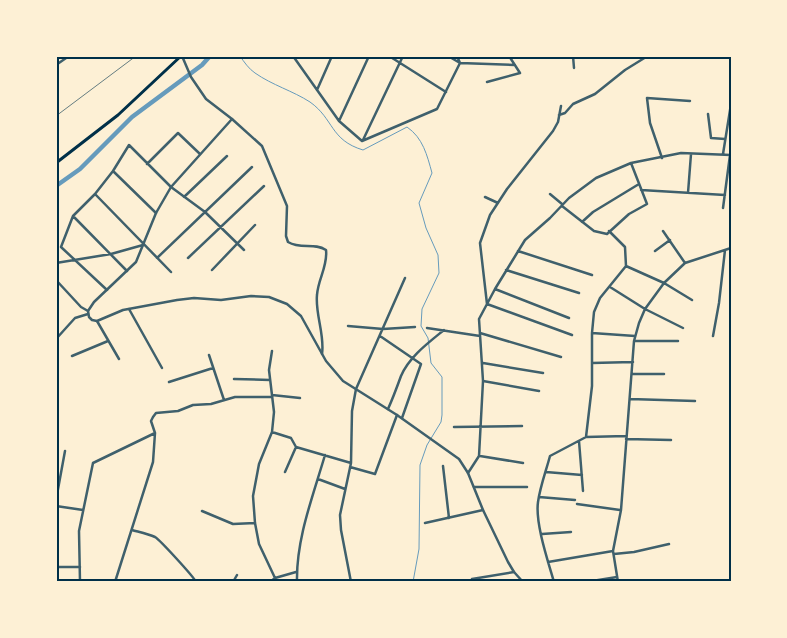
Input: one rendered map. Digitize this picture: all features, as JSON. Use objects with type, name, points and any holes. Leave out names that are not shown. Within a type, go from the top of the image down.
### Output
[{"type":"main road","points":[[56,162],[118,115],[182,56]]},
{"type":"street","points":[[56,65],[69,56]]},
{"type":"street","points":[[182,56],[191,77],[206,99],[262,146],[287,206],[286,236],[288,242],[301,247],[321,246],[326,250],[327,257],[317,293],[316,307],[321,333],[322,354]]},
{"type":"street","points":[[292,56],[339,121],[362,141]]},
{"type":"street","points":[[298,62],[300,56]]},
{"type":"street","points":[[317,90],[332,56]]},
{"type":"street","points":[[339,121],[369,56]]},
{"type":"street","points":[[389,56],[446,92]]},
{"type":"street","points":[[362,141],[403,56]]},
{"type":"street","points":[[448,56],[460,63],[515,65]]},
{"type":"street","points":[[362,141],[437,110],[460,63],[457,56]]},
{"type":"street","points":[[487,82],[520,73],[509,56]]},
{"type":"street","points":[[573,56],[574,68]]},
{"type":"street","points":[[559,115],[573,104],[595,94],[625,70],[646,57]]},
{"type":"street","points":[[662,158],[650,123],[647,98],[690,101]]},
{"type":"street","points":[[723,155],[731,104]]},
{"type":"street","points":[[487,304],[480,243],[490,215],[553,131],[561,106]]},
{"type":"street","points":[[708,114],[711,138],[725,139]]},
{"type":"street","points":[[56,339],[75,318],[88,312],[94,302],[136,262],[156,213],[171,187],[232,119]]},
{"type":"street","points":[[148,164],[178,133],[200,154]]},
{"type":"street","points":[[107,290],[61,247],[73,216],[95,194],[113,171],[129,145],[171,187],[205,212],[244,250]]},
{"type":"street","points":[[468,473],[480,456],[484,381],[479,319],[525,240],[569,198],[596,178],[631,164],[681,153],[730,155],[723,208]]},
{"type":"street","points":[[688,193],[691,154]]},
{"type":"street","points":[[184,197],[228,156]]},
{"type":"street","points":[[550,194],[594,231],[607,234],[629,214],[647,204],[631,164]]},
{"type":"street","points":[[157,258],[252,167]]},
{"type":"street","points":[[113,171],[156,213]]},
{"type":"street","points":[[582,222],[593,212],[639,184]]},
{"type":"street","points":[[188,258],[264,186]]},
{"type":"street","points":[[641,190],[725,195]]},
{"type":"street","points":[[95,194],[171,272]]},
{"type":"street","points":[[485,197],[498,203]]},
{"type":"street","points":[[73,216],[127,270]]},
{"type":"street","points":[[212,270],[255,225]]},
{"type":"street","points":[[586,437],[592,386],[594,312],[600,298],[626,266],[625,247],[609,231]]},
{"type":"street","points":[[663,231],[685,263]]},
{"type":"street","points":[[655,251],[670,240]]},
{"type":"street","points":[[56,263],[111,254],[143,244]]},
{"type":"street","points":[[618,582],[613,552],[621,510],[634,362],[634,341],[645,310],[664,283],[685,263],[731,248]]},
{"type":"street","points":[[713,336],[725,250]]},
{"type":"street","points":[[518,251],[592,275]]},
{"type":"street","points":[[626,266],[664,283],[692,300]]},
{"type":"street","points":[[506,270],[579,293]]},
{"type":"street","points":[[351,582],[340,515],[351,463],[352,411],[356,390],[405,278]]},
{"type":"street","points":[[56,280],[88,312],[92,320],[97,321],[119,359]]},
{"type":"street","points":[[610,287],[645,310],[683,328]]},
{"type":"street","points":[[495,289],[569,318]]},
{"type":"street","points":[[97,321],[116,312],[194,298],[220,300],[251,296],[269,297],[287,304],[301,316],[334,372],[356,390],[398,415],[459,460],[468,473],[483,510],[514,572],[523,582]]},
{"type":"street","points":[[487,304],[572,336]]},
{"type":"street","points":[[129,309],[162,368]]},
{"type":"street","points":[[348,326],[383,329],[415,327]]},
{"type":"street","points":[[427,328],[480,334],[561,357]]},
{"type":"street","points":[[388,409],[397,390],[401,375],[413,358],[444,330]]},
{"type":"street","points":[[592,333],[636,336]]},
{"type":"street","points":[[380,336],[421,364],[402,418]]},
{"type":"street","points":[[72,356],[108,341]]},
{"type":"street","points":[[634,341],[678,341]]},
{"type":"street","points":[[272,351],[270,370],[274,412],[272,432],[259,464],[253,496],[259,544],[275,578]]},
{"type":"street","points":[[209,355],[224,400]]},
{"type":"street","points":[[592,363],[634,362]]},
{"type":"street","points":[[482,363],[543,373]]},
{"type":"street","points":[[169,382],[213,368]]},
{"type":"street","points":[[633,374],[664,374]]},
{"type":"street","points":[[234,379],[270,380]]},
{"type":"street","points":[[484,381],[538,391]]},
{"type":"street","points":[[116,582],[153,462],[155,433],[151,421],[156,414],[211,404],[235,397],[271,396],[300,398]]},
{"type":"street","points":[[630,399],[694,401]]},
{"type":"street","points":[[350,467],[375,474],[398,415]]},
{"type":"street","points":[[454,427],[522,426]]},
{"type":"street","points":[[272,432],[291,438],[296,447],[351,463]]},
{"type":"street","points":[[80,582],[79,531],[93,463],[155,433]]},
{"type":"street","points":[[554,582],[538,511],[539,497],[550,456],[586,437],[671,440]]},
{"type":"street","points":[[579,441],[583,491]]},
{"type":"street","points":[[285,472],[296,447]]},
{"type":"street","points":[[56,500],[65,451]]},
{"type":"street","points":[[297,582],[296,572],[304,525],[325,455]]},
{"type":"street","points":[[480,456],[523,463]]},
{"type":"street","points":[[443,466],[449,518]]},
{"type":"street","points":[[546,472],[582,475]]},
{"type":"street","points":[[318,479],[345,489]]},
{"type":"street","points":[[474,487],[527,487]]},
{"type":"street","points":[[539,497],[575,500]]},
{"type":"street","points":[[577,504],[621,510]]},
{"type":"street","points":[[56,506],[83,510]]},
{"type":"street","points":[[425,523],[483,510]]},
{"type":"street","points":[[202,511],[233,524],[255,523]]},
{"type":"street","points":[[132,530],[156,538],[194,576],[196,582]]},
{"type":"street","points":[[542,534],[571,532]]},
{"type":"street","points":[[548,562],[613,552],[634,552],[670,544]]},
{"type":"street","points":[[56,567],[80,567]]},
{"type":"street","points":[[270,582],[275,578],[296,572]]},
{"type":"street","points":[[472,579],[514,572]]},
{"type":"street","points":[[233,582],[237,575]]},
{"type":"street","points":[[586,582],[617,576]]},
{"type":"waterway","points":[[56,186],[80,169],[132,117],[202,65],[210,56]]},
{"type":"waterway","points":[[240,56],[255,73],[310,102],[324,115],[338,135],[352,146],[363,150],[407,127],[417,136],[424,147],[432,173],[419,203],[426,228],[438,255],[439,273],[422,309],[421,326],[428,338],[431,363],[442,377],[442,415],[441,422],[427,445],[420,465],[419,549],[413,582]]},
{"type":"railway","points":[[56,116],[136,56]]}]
